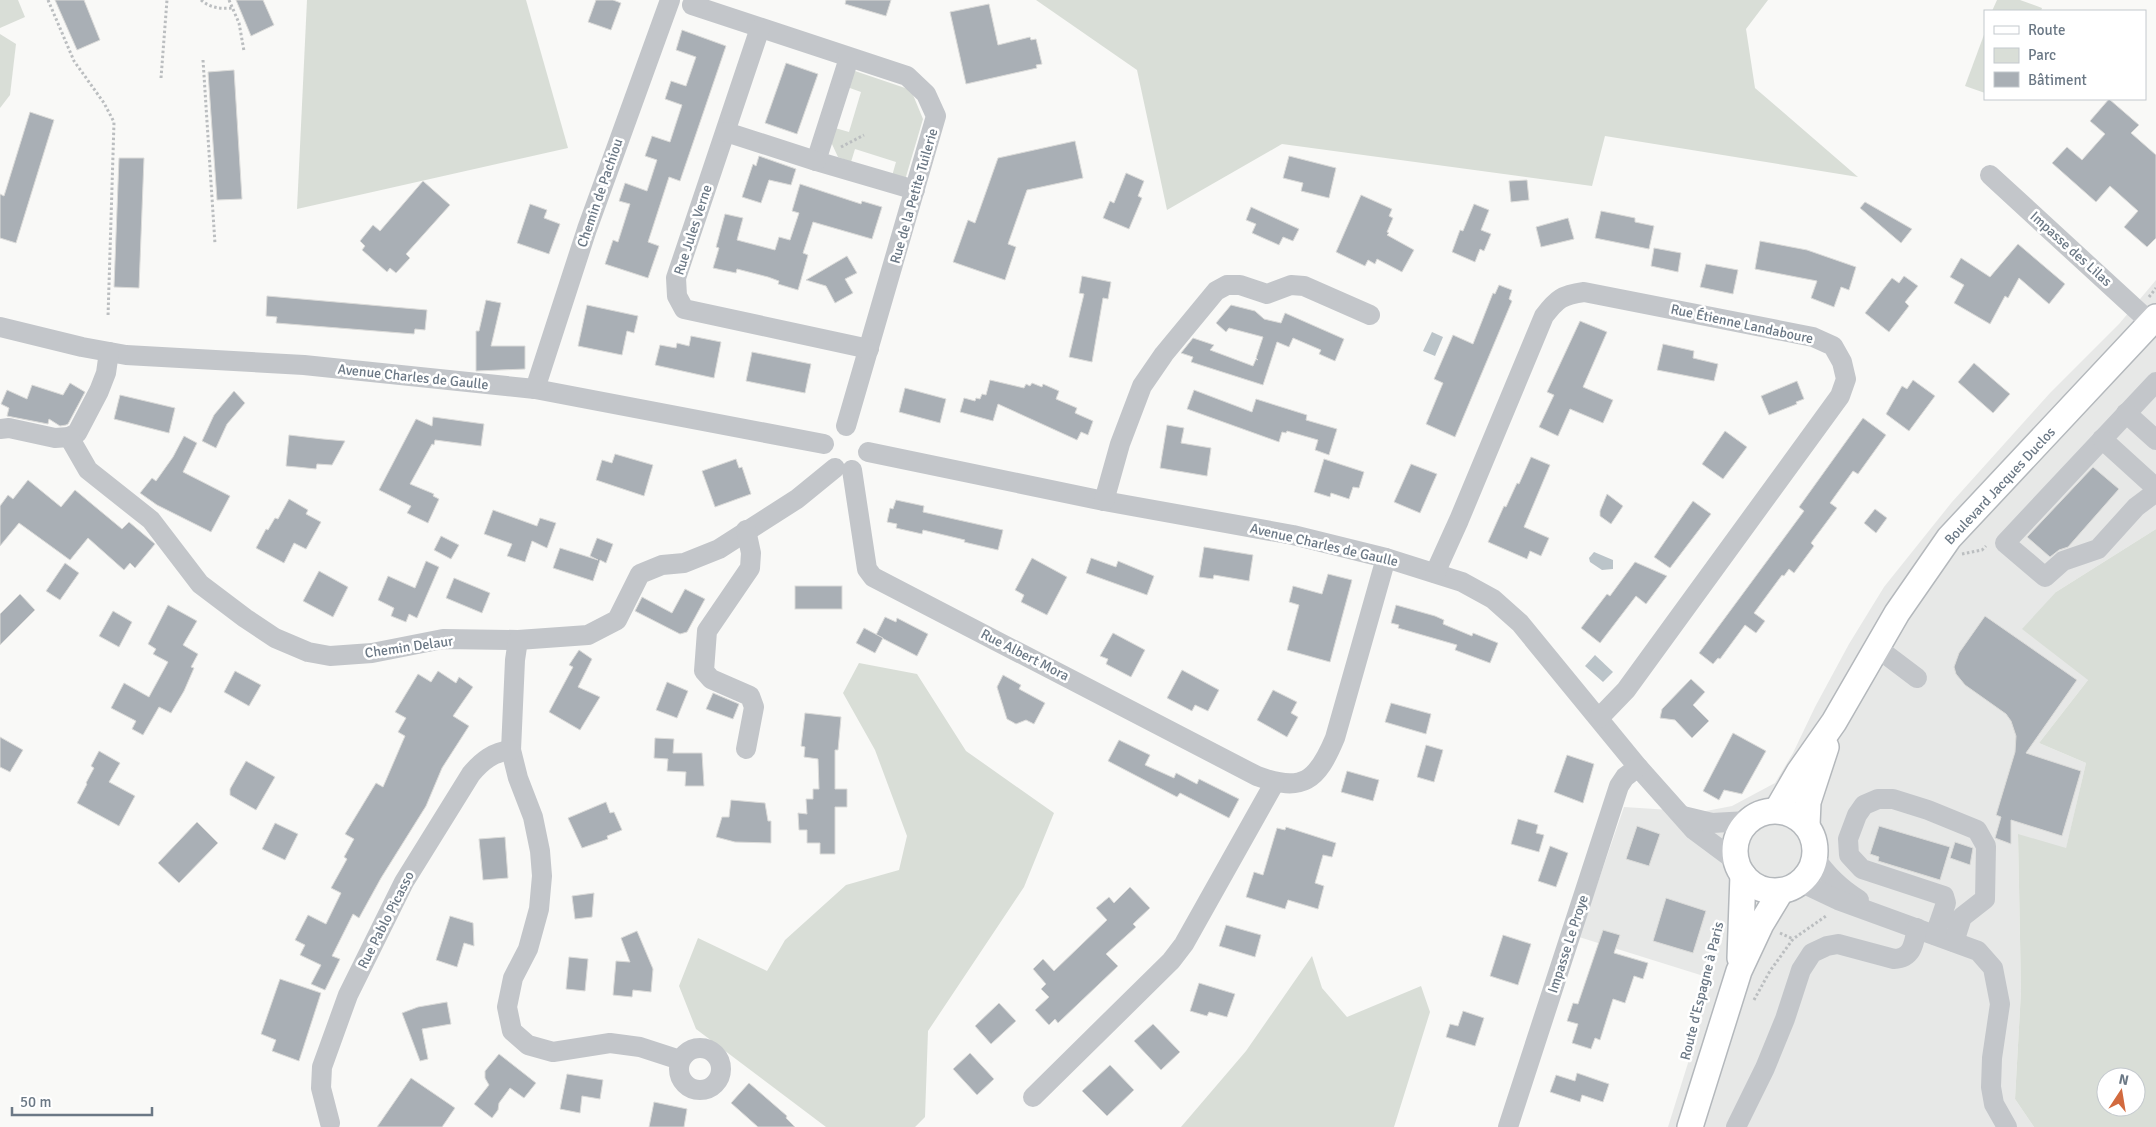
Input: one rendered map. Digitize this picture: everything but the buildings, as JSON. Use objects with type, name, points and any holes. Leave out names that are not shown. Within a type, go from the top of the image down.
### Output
[{"type":"main road","name":"Boulevard Jacques Duclos","points":[[1777,810],[1799,772],[1834,722],[1897,613],[1949,538],[2153,320]]},
{"type":"main road","name":"Boulevard Jacques Duclos","points":[[1806,825],[1808,802],[1834,722]]},
{"type":"main road","points":[[1690,1127],[1739,971],[1761,924],[1790,886],[1812,867],[1815,858],[1814,840],[1806,825],[1793,814],[1777,810],[1765,812],[1748,821],[1737,837],[1735,853],[1740,869],[1739,971]]},
{"type":"main road","points":[[1740,869],[1762,888],[1790,886]]},
{"type":"street","name":"Chemin de Pachiou","points":[[535,389],[587,228],[670,0]]},
{"type":"street","name":"Rue de la Petite Tuilerie","points":[[692,5],[907,76],[926,94],[936,116],[846,426]]},
{"type":"street","name":"Rue Jules Verne","points":[[760,28],[676,278],[677,296],[684,309],[869,349]]},
{"type":"street","points":[[816,161],[848,58]]},
{"type":"street","points":[[726,132],[916,190]]},
{"type":"street","name":"Impasse des Lilas","points":[[1990,175],[2153,320]]},
{"type":"street","points":[[1104,501],[1120,444],[1142,386],[1164,354],[1216,290],[1227,285],[1240,285],[1267,294],[1291,285],[1304,286],[1370,315]]},
{"type":"street","name":"Rue Étienne Landaboure","points":[[1435,573],[1463,511],[1544,316],[1555,302],[1566,295],[1584,292],[1813,337],[1833,346],[1842,362],[1846,378],[1840,396],[1626,690],[1599,718]]},
{"type":"street","name":"Avenue Charles de Gaulle","points":[[0,327],[109,352],[145,356],[304,365],[566,393],[824,444]]},
{"type":"street","points":[[0,429],[9,428],[55,438],[69,437],[77,433],[99,392],[106,373],[109,352]]},
{"type":"street","points":[[2102,439],[2156,490],[2136,507],[2098,549],[2063,562],[2045,577],[2005,543],[2126,413],[2156,382]]},
{"type":"street","points":[[2126,413],[2156,440]]},
{"type":"street","points":[[846,426],[863,434],[868,452],[859,466],[844,469],[825,458],[824,444],[828,434],[836,428],[846,426]]},
{"type":"street","name":"Chemin Delaur","points":[[69,437],[88,470],[151,520],[200,584],[244,618],[275,638],[308,652],[330,656],[372,653],[443,639],[518,640],[588,635],[617,620],[640,574],[662,565],[684,563],[719,549],[844,469]]},
{"type":"street","name":"Avenue Charles de Gaulle","points":[[868,452],[1104,501],[1293,535],[1386,558],[1462,582],[1493,599],[1520,623],[1638,767],[1694,830],[1740,869]]},
{"type":"street","name":"Rue Albert Mora","points":[[844,469],[867,569],[873,577],[1256,776],[1275,782],[1293,783],[1312,777],[1325,763],[1335,738],[1386,558]]},
{"type":"street","points":[[746,530],[751,553],[750,568],[707,631],[704,671],[711,679],[750,696],[754,707],[746,748]]},
{"type":"street","points":[[518,640],[515,660],[511,750],[518,778],[533,817],[540,851],[542,876],[539,909],[528,949],[513,978],[507,1007],[512,1031],[528,1044],[553,1052],[610,1043],[640,1047],[680,1060]]},
{"type":"street","points":[[1876,647],[1917,678]]},
{"type":"street","name":"Rue Pablo Picasso","points":[[330,1123],[321,1088],[322,1067],[348,995],[404,882],[471,774],[482,760],[500,751],[511,750]]},
{"type":"street","name":"Impasse Le Proye","points":[[1508,1127],[1619,786],[1625,777],[1638,767]]},
{"type":"street","points":[[1033,1097],[1170,961],[1184,944],[1275,782]]},
{"type":"street","points":[[1954,942],[1962,917],[1976,906],[1984,899],[1986,846],[1977,830],[1928,810],[1893,799],[1878,799],[1864,806],[1857,815],[1848,839],[1849,855],[1862,869],[1976,906]]},
{"type":"street","points":[[1682,816],[1712,823],[1748,821]]},
{"type":"street","points":[[1815,858],[1827,874],[1843,890],[1889,917]]},
{"type":"street","points":[[1790,886],[1889,917],[1978,951],[1993,968],[2000,1004],[1992,1058],[1991,1088],[1994,1104],[2008,1127]]},
{"type":"street","points":[[1736,1127],[1765,1068],[1785,1019],[1801,970],[1812,953],[1827,946],[1838,944],[1894,959],[1902,959],[1926,931],[1946,903],[1944,896]]},
{"type":"path","points":[[48,0],[74,61],[104,103],[114,122],[108,317]]},
{"type":"path","points":[[161,78],[167,0]]},
{"type":"path","points":[[201,0],[219,9],[233,8]]},
{"type":"path","points":[[229,0],[239,24],[244,52]]},
{"type":"path","points":[[203,60],[216,244]]},
{"type":"path","points":[[1954,554],[1966,555]]},
{"type":"path","points":[[1753,1002],[1770,971],[1793,939],[1828,914],[1838,900]]},
{"type":"shaded area","points":[[2156,280],[2156,529],[2056,592],[2088,680],[2039,743],[2086,763],[2066,849],[2018,835],[2021,991],[2015,1099],[2034,1127],[1668,1127],[1698,1031],[1710,978],[1579,937],[1624,807],[1701,812],[1732,806],[1775,783],[1793,753],[1849,644],[1884,587],[1952,502],[2050,393],[2119,324]]},
{"type":"shaded area","points":[[1432,332],[1443,337],[1435,356],[1423,351]]},
{"type":"shaded area","points":[[1594,552],[1613,560],[1613,569],[1602,570],[1590,562],[1589,558]]},
{"type":"shaded area","points":[[1595,655],[1613,672],[1603,682],[1585,666]]},
{"type":"green space","points":[[0,0],[18,0],[25,17],[0,28]]},
{"type":"green space","points":[[307,0],[526,0],[568,148],[297,209]]},
{"type":"green space","points":[[1036,0],[1768,0],[1746,29],[1755,88],[1858,177],[1605,136],[1592,186],[1282,144],[1167,210],[1137,70]]},
{"type":"green space","points":[[1997,0],[2020,0],[2042,8],[2041,10],[1992,10]]},
{"type":"green space","points":[[0,34],[16,44],[10,95],[0,108]]},
{"type":"green space","points":[[1984,35],[1984,93],[1965,86]]},
{"type":"green space","points":[[852,70],[911,90],[923,119],[905,180],[892,176],[896,162],[855,149],[851,162],[838,157],[831,142],[835,128],[849,132],[861,92],[847,87]]},
{"type":"green space","points":[[2156,529],[2156,1127],[2034,1127],[2015,1099],[2021,991],[2018,834],[2066,848],[2086,763],[2039,743],[2088,680],[2022,629],[2056,592]]},
{"type":"green space","points":[[859,663],[917,674],[966,751],[1054,813],[1024,887],[928,1031],[925,1117],[915,1127],[826,1127],[696,1029],[679,986],[698,938],[767,971],[785,940],[846,885],[899,870],[907,836],[875,750],[843,693]]},
{"type":"green space","points":[[1312,956],[1322,988],[1347,1017],[1421,986],[1430,1012],[1394,1127],[1181,1127],[1246,1051]]}]
